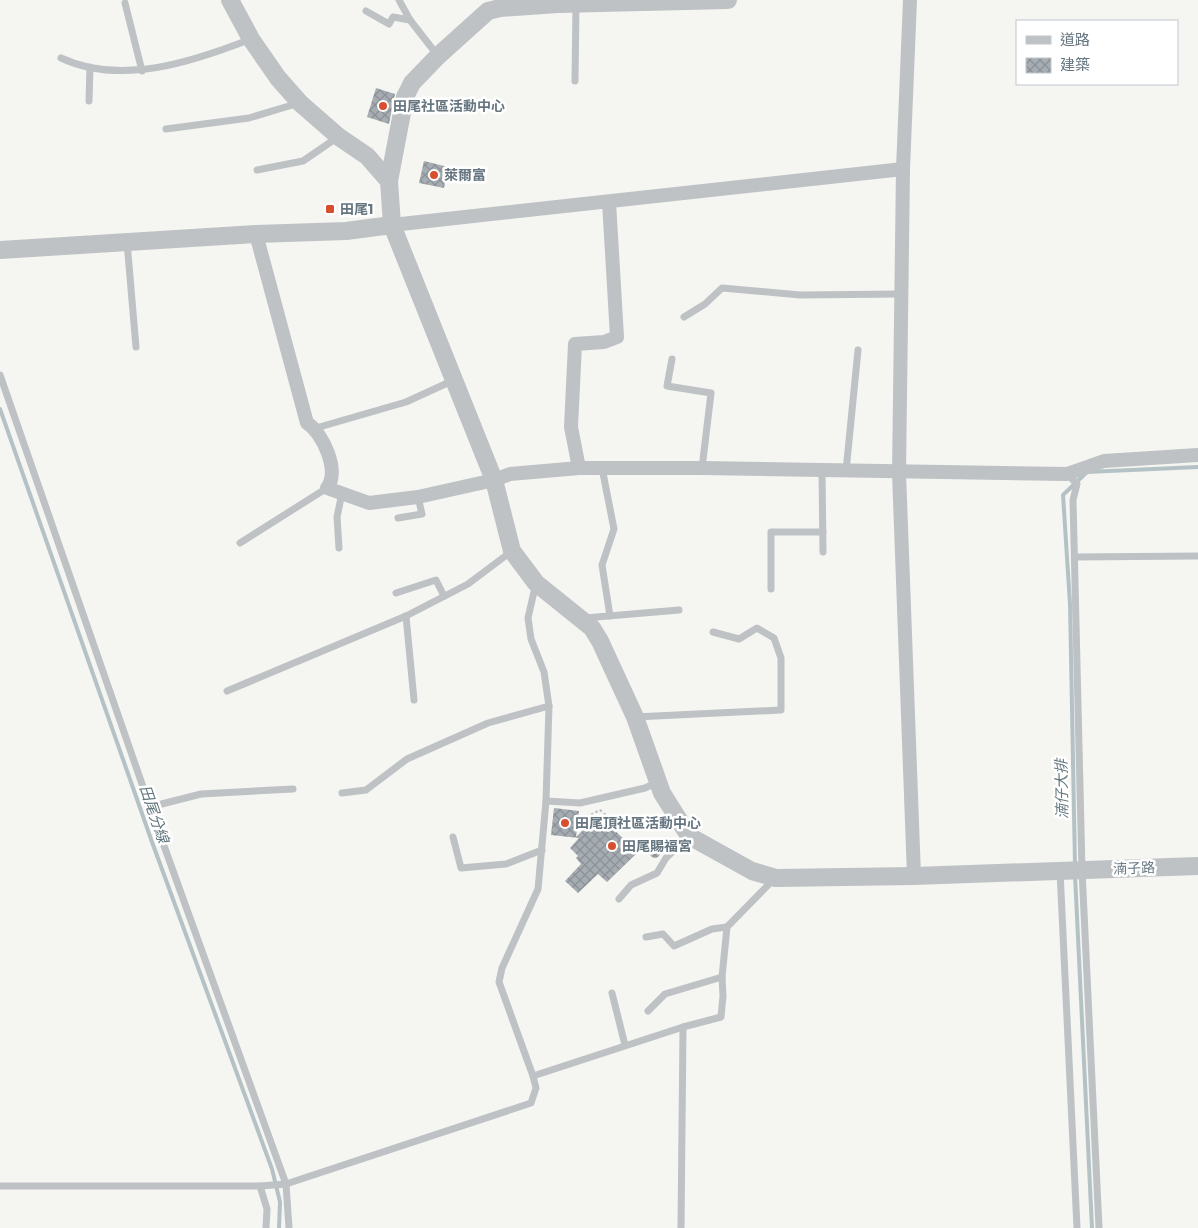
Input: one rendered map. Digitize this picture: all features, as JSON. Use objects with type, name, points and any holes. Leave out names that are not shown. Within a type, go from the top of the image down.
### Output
[{"type":"street","points":[[230,0],[251,39],[278,78],[300,103],[339,137],[367,156],[389,181]]},
{"type":"street","points":[[689,836],[659,792],[635,718],[600,641],[592,628],[536,583],[512,551],[494,480],[392,226],[389,181],[405,97],[412,83],[438,56],[488,12],[500,8],[558,2],[576,5],[728,0]]},
{"type":"street","points":[[910,0],[903,169],[899,473],[914,876]]},
{"type":"street","points":[[0,250],[256,234],[346,231],[903,169]]},
{"type":"street","points":[[579,468],[571,427],[575,344],[604,342],[617,337],[609,202]]},
{"type":"street","points":[[256,234],[307,422],[316,428],[332,466],[333,480],[327,488],[369,503],[418,497],[494,480],[510,474],[579,468],[702,468],[1072,479],[1104,461],[1198,456]]},
{"type":"street","name":"湳子路","points":[[689,836],[752,871],[776,878],[914,876],[1198,866]]},
{"type":"lane","points":[[399,0],[410,20],[438,56]]},
{"type":"lane","points":[[124,3],[142,71]]},
{"type":"lane","points":[[576,5],[576,81]]},
{"type":"lane","points":[[366,11],[389,24],[393,17],[410,20]]},
{"type":"lane","points":[[60,58],[78,66],[142,71],[209,55],[251,39]]},
{"type":"lane","points":[[89,101],[90,67]]},
{"type":"lane","points":[[166,129],[249,118],[300,103]]},
{"type":"lane","points":[[257,170],[303,161],[339,137]]},
{"type":"lane","points":[[126,242],[136,347]]},
{"type":"lane","points":[[684,317],[705,304],[722,288],[800,295],[901,294]]},
{"type":"lane","points":[[846,472],[858,350]]},
{"type":"lane","points":[[672,359],[667,386],[711,393],[702,468]]},
{"type":"lane","points":[[0,375],[150,807],[286,1184],[289,1228]]},
{"type":"lane","points":[[316,428],[406,402],[454,380]]},
{"type":"lane","points":[[602,468],[614,529],[602,565],[610,616]]},
{"type":"lane","points":[[822,471],[823,552]]},
{"type":"lane","points":[[1072,479],[1075,557],[1073,870],[1077,1228]]},
{"type":"lane","points":[[240,543],[327,488]]},
{"type":"lane","points":[[339,548],[337,517],[342,493]]},
{"type":"lane","points":[[398,518],[422,514],[418,497]]},
{"type":"lane","points":[[771,589],[771,532],[823,532]]},
{"type":"lane","points":[[227,691],[406,616],[468,584],[512,551]]},
{"type":"lane","points":[[1075,557],[1198,556]]},
{"type":"lane","points":[[396,593],[436,580],[444,596]]},
{"type":"lane","points":[[0,1186],[260,1186],[286,1184],[531,1103],[536,1088],[533,1076],[499,982],[502,968],[538,889],[542,850],[546,801],[549,706],[544,672],[532,639],[528,618],[536,583]]},
{"type":"lane","points":[[581,618],[679,610]]},
{"type":"lane","points":[[406,616],[414,700]]},
{"type":"lane","points":[[635,718],[781,710],[781,658],[774,638],[757,628],[739,639],[713,632]]},
{"type":"lane","points":[[342,794],[366,790],[407,759],[488,723],[549,706]]},
{"type":"lane","points":[[546,801],[580,803],[645,788],[659,792]]},
{"type":"lane","points":[[150,807],[201,794],[293,789]]},
{"type":"lane","points":[[619,899],[631,885],[657,873],[666,858],[689,836]]},
{"type":"lane","points":[[453,837],[461,868],[506,864],[542,850]]},
{"type":"lane","points":[[1073,870],[1099,1228]]},
{"type":"lane","points":[[533,1076],[683,1026],[721,1017],[722,977],[727,928],[776,878]]},
{"type":"lane","points":[[646,937],[663,934],[674,946],[712,929],[727,928]]},
{"type":"lane","points":[[648,1011],[665,994],[722,977]]},
{"type":"lane","points":[[612,993],[625,1045]]},
{"type":"lane","points":[[681,1228],[683,1026]]},
{"type":"lane","points":[[260,1186],[267,1209],[266,1228]]},
{"type":"path","points":[[582,819],[600,810],[608,817]]},
{"type":"building","name":"田尾社區活動中心","points":[[376,88],[395,94],[389,124],[367,117]]},
{"type":"building","name":"萊爾富","points":[[424,161],[448,167],[444,188],[419,183]]},
{"type":"building","points":[[554,808],[579,811],[576,837],[596,817],[603,816],[607,819],[608,824],[627,842],[634,845],[638,852],[607,882],[598,874],[578,893],[565,881],[581,864],[576,858],[578,856],[570,848],[579,838],[551,835]]},
{"type":"building","points":[[653,848],[657,848],[660,853],[659,857],[653,858],[650,855],[650,851]]},
{"type":"waterway","name":"田尾分線","points":[[0,409],[152,842],[272,1169],[280,1202],[279,1228]]},
{"type":"waterway","name":"湳仔大排","points":[[1075,865],[1070,604],[1063,495],[1087,472],[1198,467]]},
{"type":"waterway","name":"湳仔大排","points":[[1075,875],[1092,1228]]},
{"type":"place","name":"田尾社區活動中心","points":[[383,106]]},
{"type":"place","name":"萊爾富","points":[[434,175]]},
{"type":"place","name":"田尾1","points":[[330,209]]},
{"type":"place","name":"田尾頂社區活動中心","points":[[565,823]]},
{"type":"place","name":"田尾賜福宮","points":[[612,846]]}]
